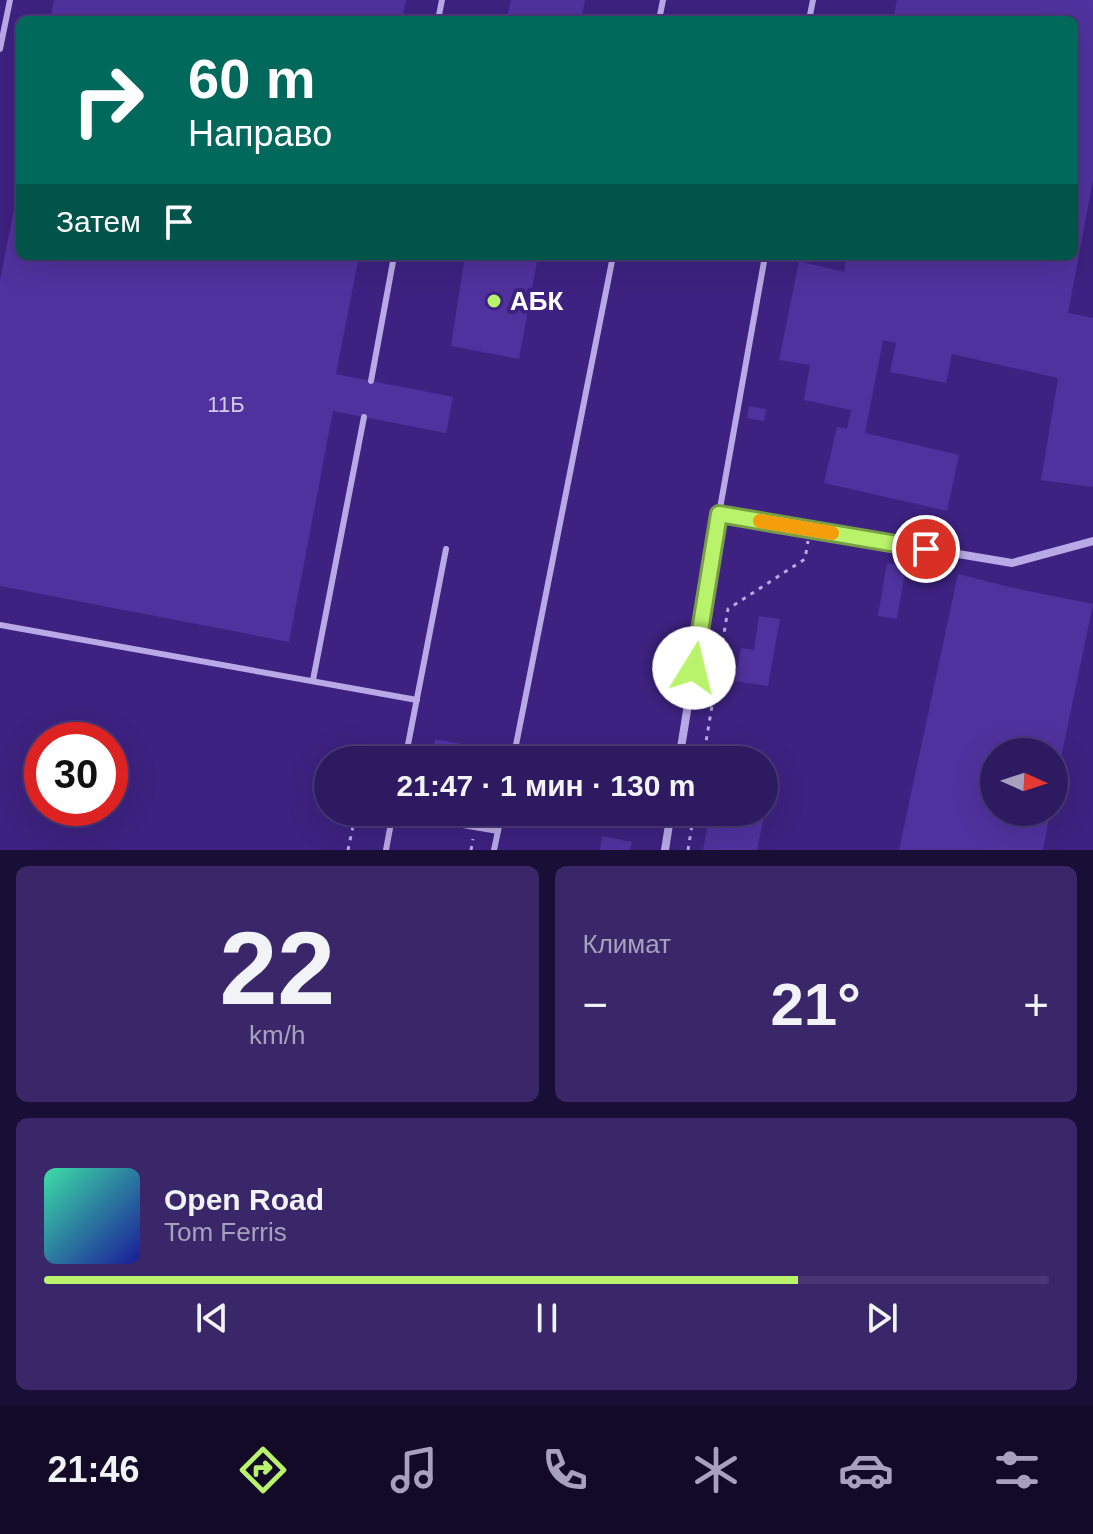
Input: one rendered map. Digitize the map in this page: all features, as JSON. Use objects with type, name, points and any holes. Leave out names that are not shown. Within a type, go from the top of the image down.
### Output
[{"type":"street","points":[[681,746],[719,514],[1012,563],[1093,541]]},
{"type":"street","points":[[665,850],[669,826]]},
{"type":"lane","points":[[0,49],[10,0]]},
{"type":"lane","points":[[371,381],[393,260]]},
{"type":"lane","points":[[516,746],[612,260]]},
{"type":"lane","points":[[719,514],[764,260]]},
{"type":"lane","points":[[313,680],[364,417]]},
{"type":"lane","points":[[408,746],[446,549]]},
{"type":"lane","points":[[0,625],[417,700]]},
{"type":"lane","points":[[386,850],[390,826]]},
{"type":"lane","points":[[470,826],[498,831]]},
{"type":"lane","points":[[494,850],[499,826]]},
{"type":"path","points":[[705,746],[728,609],[805,559],[810,529]]},
{"type":"path","points":[[348,850],[353,826]]},
{"type":"path","points":[[688,850],[692,826]]},
{"type":"building","points":[[54,0],[406,0],[403,16],[51,16]]},
{"type":"building","points":[[511,0],[585,0],[582,16],[507,16]]},
{"type":"building","points":[[897,0],[1093,0],[1093,180],[1078,260],[1078,16],[894,16]]},
{"type":"building","points":[[16,199],[16,260],[358,260],[336,374],[453,397],[446,433],[333,411],[289,642],[0,586],[0,280]]},
{"type":"building","name":"АБК","points":[[464,260],[537,260],[519,359],[451,346]]},
{"type":"building","points":[[846,260],[1078,260],[1068,313],[1093,318],[1093,487],[1041,480],[1058,378],[952,354],[946,383],[890,372],[896,343],[883,340],[865,433],[959,455],[947,511],[824,483],[837,427],[847,429],[851,410],[804,400],[810,365],[779,360],[799,261],[844,272]]},
{"type":"building","points":[[749,406],[766,409],[764,421],[747,418]]},
{"type":"building","points":[[887,563],[906,566],[897,619],[878,616]]},
{"type":"building","points":[[958,574],[1093,604],[1065,738],[980,738],[980,826],[1047,826],[1043,850],[899,850]]},
{"type":"building","points":[[759,616],[780,619],[768,686],[735,681],[741,648],[754,650]]},
{"type":"building","points":[[435,739],[472,746],[434,746]]},
{"type":"building","points":[[707,826],[762,826],[757,850],[703,850]]},
{"type":"building","points":[[602,836],[632,842],[630,850],[600,850]]},
{"type":"slow traffic","points":[[760,521],[832,533]]},
{"type":"place","name":"АБК","points":[[494,301]]},
{"type":"route","points":[[694,668],[719,514],[926,549]]}]
